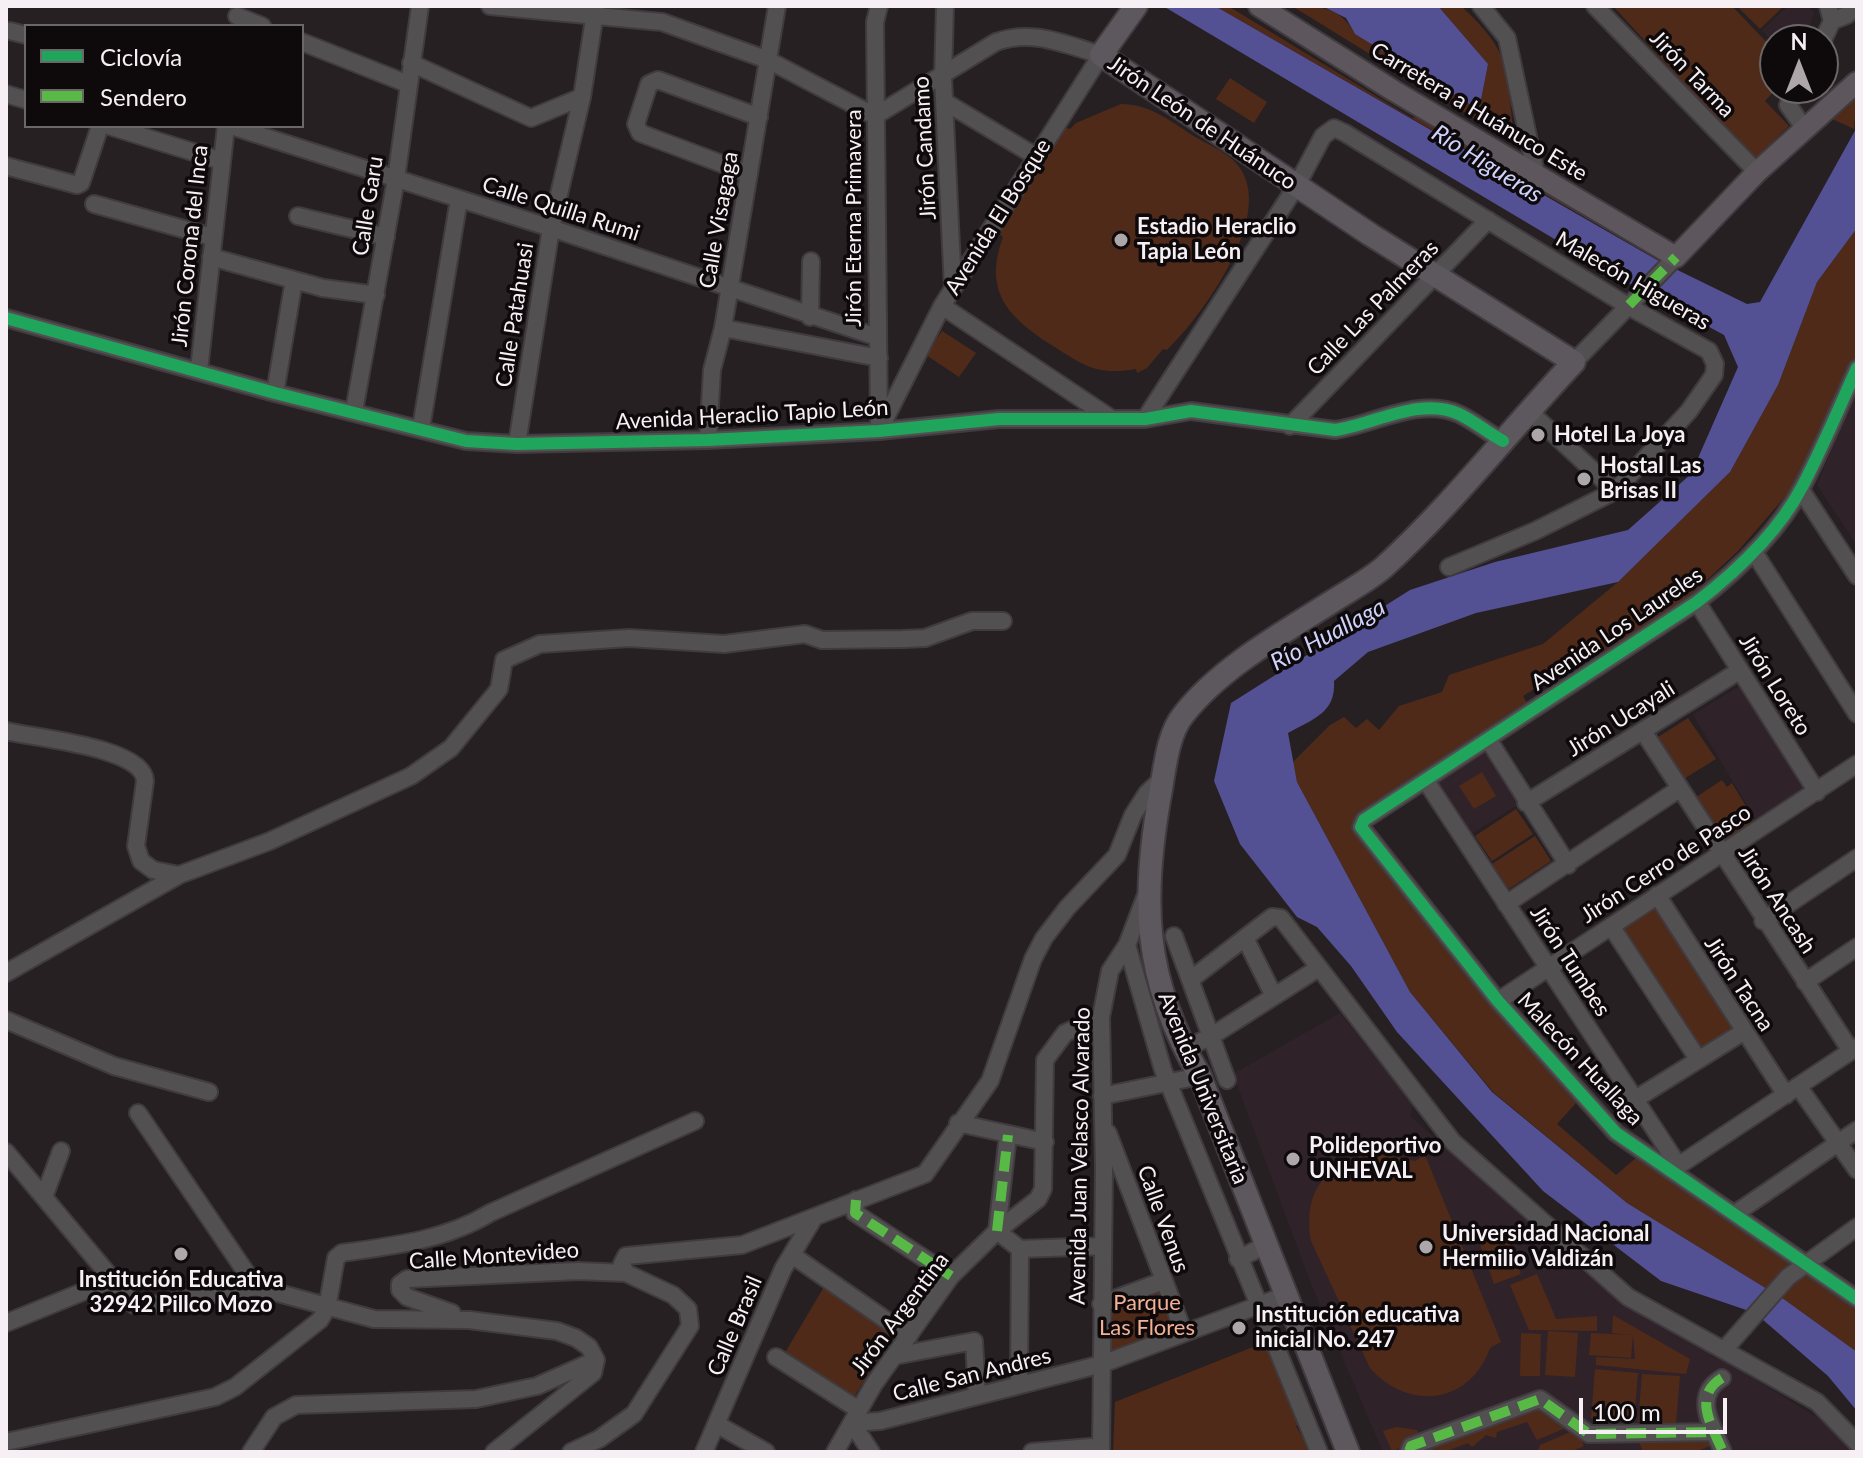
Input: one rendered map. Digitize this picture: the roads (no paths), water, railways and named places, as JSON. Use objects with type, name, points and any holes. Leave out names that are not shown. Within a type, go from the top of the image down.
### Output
[{"type":"highway","name":"Avenida El Bosque","points":[[1101,55],[1131,8]]},
{"type":"highway","name":"Jirón León de Huánuco","points":[[1101,55],[1435,276],[1574,362]]},
{"type":"highway","name":"Avenida Universitaria","points":[[1348,1452],[1200,1076],[1184,1049],[1154,961],[1148,933],[1149,885],[1163,778],[1171,741],[1182,716],[1218,681],[1380,570],[1574,362]]},
{"type":"main road","name":"Carretera a Huánuco Este","points":[[1259,6],[1673,261]]},
{"type":"main road","points":[[1673,261],[1757,172],[1857,82]]},
{"type":"street","name":"Calle Garu","points":[[354,411],[396,179],[420,6]]},
{"type":"street","points":[[490,6],[596,10],[662,22],[768,60],[875,116]]},
{"type":"street","name":"Calle Visagaga","points":[[708,440],[712,370],[730,290],[777,6]]},
{"type":"street","name":"Jirón Eterna Primavera","points":[[879,6],[875,22],[879,431]]},
{"type":"street","name":"Jirón Candamo","points":[[945,6],[943,78],[953,288]]},
{"type":"street","points":[[1481,6],[1507,38],[1536,174]]},
{"type":"street","name":"Jirón Tarma","points":[[1595,6],[1757,172]]},
{"type":"street","points":[[1818,6],[1830,13],[1847,15],[1854,6]]},
{"type":"street","name":"Calle Patahuasi","points":[[517,444],[551,228],[582,97],[596,10]]},
{"type":"street","points":[[237,16],[257,24]]},
{"type":"street","name":"Jirón León de Huánuco","points":[[875,116],[943,78],[996,42],[1018,35],[1040,37],[1101,55]]},
{"type":"street","points":[[304,43],[408,84]]},
{"type":"street","name":"Avenida El Bosque","points":[[879,431],[942,306],[1101,55]]},
{"type":"street","points":[[411,63],[531,118],[582,97]]},
{"type":"street","points":[[749,174],[640,133],[636,124],[649,84],[658,80],[759,117]]},
{"type":"street","points":[[945,102],[1037,157]]},
{"type":"street","points":[[1789,104],[1805,129]]},
{"type":"street","points":[[6,166],[77,185],[81,183],[99,128]]},
{"type":"street","points":[[115,128],[222,161]]},
{"type":"street","name":"Jirón Corona del Inca","points":[[199,370],[212,237],[228,128]]},
{"type":"street","name":"Calle Quilla Rumi","points":[[234,128],[551,228],[877,337]]},
{"type":"street","name":"Malecón Higueras","points":[[1297,185],[1323,136],[1334,128],[1709,351],[1714,359],[1714,375],[1689,411],[1615,491]]},
{"type":"street","points":[[1145,419],[1297,185]]},
{"type":"street","points":[[421,428],[459,199]]},
{"type":"street","points":[[94,204],[212,237]]},
{"type":"street","points":[[298,216],[386,237]]},
{"type":"street","name":"Calle Las Palmeras","points":[[1290,426],[1488,220]]},
{"type":"street","points":[[211,257],[323,288],[376,295]]},
{"type":"street","points":[[810,317],[811,261]]},
{"type":"street","points":[[1574,362],[1673,261]]},
{"type":"street","points":[[275,393],[294,280]]},
{"type":"street","points":[[942,306],[1112,419]]},
{"type":"street","name":"Avenida Heraclio Tapio León","points":[[6,318],[275,393],[466,441],[517,444],[708,440],[879,431],[999,419],[1145,419],[1191,411],[1335,430],[1357,427],[1398,412],[1443,410],[1458,414],[1503,441]]},
{"type":"street","points":[[723,328],[879,358]]},
{"type":"street","name":"Avenida Los Laureles","points":[[1361,823],[1697,602],[1754,552],[1801,490],[1857,368]]},
{"type":"street","points":[[1449,567],[1535,531],[1615,491],[1529,411]]},
{"type":"street","points":[[1801,490],[1857,576]]},
{"type":"street","points":[[1754,552],[1857,714]]},
{"type":"street","name":"Jirón Loreto","points":[[1697,602],[1817,792]]},
{"type":"street","points":[[6,973],[179,875],[270,841],[411,776],[451,748],[499,689],[504,660],[518,651],[540,644],[629,638],[724,644],[805,634],[822,640],[925,638],[972,621],[1003,621]]},
{"type":"street","name":"Jirón Ucayali","points":[[1526,803],[1739,671]]},
{"type":"street","points":[[6,731],[68,743],[138,764],[145,772],[136,846],[141,861],[153,870],[179,875]]},
{"type":"street","name":"Jirón Ancash","points":[[1643,731],[1763,921],[1854,1049]]},
{"type":"street","points":[[1488,739],[1568,865]]},
{"type":"street","name":"Jirón Cerro de Pasco","points":[[1498,1001],[1857,764]]},
{"type":"street","points":[[571,1452],[599,1439],[634,1414],[690,1326],[688,1309],[673,1295],[626,1273],[622,1264],[626,1256],[742,1245],[812,1221],[856,1200],[925,1174],[990,1081],[1033,959],[1044,938],[1067,908],[1117,855],[1133,815],[1147,793],[1163,778]]},
{"type":"street","name":"Jirón Tumbes","points":[[1426,781],[1675,1168]]},
{"type":"street","points":[[1506,904],[1679,789]]},
{"type":"street","name":"Malecón Huallaga","points":[[1361,823],[1364,832],[1498,1001],[1616,1133],[1675,1168],[1803,1264],[1857,1299]]},
{"type":"street","points":[[1763,921],[1857,858]]},
{"type":"street","name":"Avenida Juan Velasco Alvarado","points":[[1094,1450],[1102,1246],[1101,1017],[1110,971],[1127,945],[1149,885]]},
{"type":"street","name":"Jirón Tacna","points":[[1657,895],[1743,1032],[1838,1143],[1857,1170]]},
{"type":"street","points":[[1190,980],[1268,920],[1275,916],[1281,918],[1317,969],[1453,1142],[1628,1297],[1817,1402],[1857,1443]]},
{"type":"street","points":[[1611,926],[1698,1059]]},
{"type":"street","points":[[1174,936],[1227,1080]]},
{"type":"street","points":[[1245,938],[1274,996]]},
{"type":"street","name":"Avenida Universitaria","points":[[1127,945],[1169,1082],[1238,1259],[1319,1452]]},
{"type":"street","points":[[1805,982],[1857,947]]},
{"type":"street","points":[[1184,1049],[1210,1037],[1317,969]]},
{"type":"street","name":"Jirón Argentina","points":[[835,1452],[894,1356],[951,1276],[997,1231],[1038,1199],[1043,1189],[1047,1055],[1065,1033],[1101,1017]]},
{"type":"street","points":[[6,1020],[114,1066],[209,1092]]},
{"type":"street","points":[[1634,1100],[1743,1032]]},
{"type":"street","points":[[1675,1168],[1854,1049]]},
{"type":"street","points":[[1102,1096],[1200,1076]]},
{"type":"street","points":[[138,1113],[256,1287]]},
{"type":"street","name":"Calle Venus","points":[[1103,1120],[1184,1333]]},
{"type":"street","points":[[6,1442],[215,1397],[235,1387],[301,1338],[327,1308],[336,1258],[342,1253],[404,1243],[466,1228],[490,1213],[695,1121]]},
{"type":"street","points":[[958,1123],[1045,1142]]},
{"type":"street","points":[[1736,1213],[1857,1130]]},
{"type":"street","points":[[1008,1135],[997,1231],[1020,1249],[1102,1246]]},
{"type":"street","points":[[44,1197],[61,1151]]},
{"type":"street","points":[[6,1152],[125,1298],[134,1305],[145,1306],[256,1287],[374,1319],[469,1320],[557,1331],[589,1347],[596,1360],[593,1373],[583,1385],[494,1452]]},
{"type":"street","points":[[856,1200],[855,1213],[951,1276]]},
{"type":"street","name":"Calle Brasil","points":[[704,1452],[718,1425],[749,1344],[812,1221]]},
{"type":"street","points":[[1724,1350],[1788,1277],[1857,1227]]},
{"type":"street","points":[[1238,1259],[1266,1245]]},
{"type":"street","points":[[1019,1385],[1020,1249]]},
{"type":"street","points":[[792,1255],[909,1336]]},
{"type":"street","name":"Calle Montevideo","points":[[469,1320],[407,1297],[400,1290],[400,1284],[407,1279],[578,1271],[626,1273]]},
{"type":"street","points":[[6,1323],[112,1280]]},
{"type":"street","points":[[1101,1304],[1163,1281]]},
{"type":"street","name":"Calle San Andres","points":[[855,1417],[880,1421],[1099,1365],[1286,1295]]},
{"type":"street","points":[[894,1356],[974,1341],[977,1396]]},
{"type":"street","points":[[776,1357],[855,1417],[871,1452]]},
{"type":"street","points":[[251,1452],[274,1417],[296,1405],[476,1399],[537,1386],[596,1360]]},
{"type":"street","points":[[1722,1378],[1708,1388],[1704,1402],[1723,1452]]},
{"type":"street","points":[[1409,1451],[1411,1446],[1540,1399],[1589,1434],[1715,1432]]},
{"type":"street","points":[[718,1425],[766,1452]]},
{"type":"street","points":[[1032,1452],[1094,1450]]},
{"type":"water","name":"Río Higueras","points":[[1163,6],[1215,6],[1657,260],[1747,304],[1760,302],[1857,127],[1857,228],[1817,282],[1778,385],[1730,472],[1618,582],[1476,613],[1368,652],[1334,681],[1334,692],[1327,708],[1288,733],[1297,782],[1410,992],[1492,1092],[1627,1203],[1785,1300],[1857,1352],[1857,1411],[1828,1376],[1755,1313],[1661,1281],[1543,1191],[1397,1032],[1351,966],[1317,927],[1297,917],[1240,844],[1214,781],[1231,703],[1410,590],[1495,562],[1628,530],[1691,474],[1738,367],[1724,335],[1630,284]]},
{"type":"water","points":[[1322,6],[1438,6],[1488,64],[1479,110],[1355,34],[1346,18]]},
{"type":"place","name":"Estadio Heraclio Tapia León","points":[[1121,240]]},
{"type":"place","name":"Hotel La Joya","points":[[1538,435]]},
{"type":"place","name":"Hostal Las Brisas II","points":[[1584,479]]},
{"type":"place","name":"Polideportivo UNHEVAL","points":[[1293,1159]]},
{"type":"place","name":"Universidad Nacional Hermilio Valdizán","points":[[1426,1247]]},
{"type":"place","name":"Institución Educativa 32942 Pillco Mozo","points":[[181,1254]]},
{"type":"place","name":"Institución educativa inicial No. 247","points":[[1239,1328]]},
{"type":"water label","name":"Río Huallaga","points":[[1328,635]]},
{"type":"park label","name":"Parque Las Flores","points":[[1147,1316]]}]
